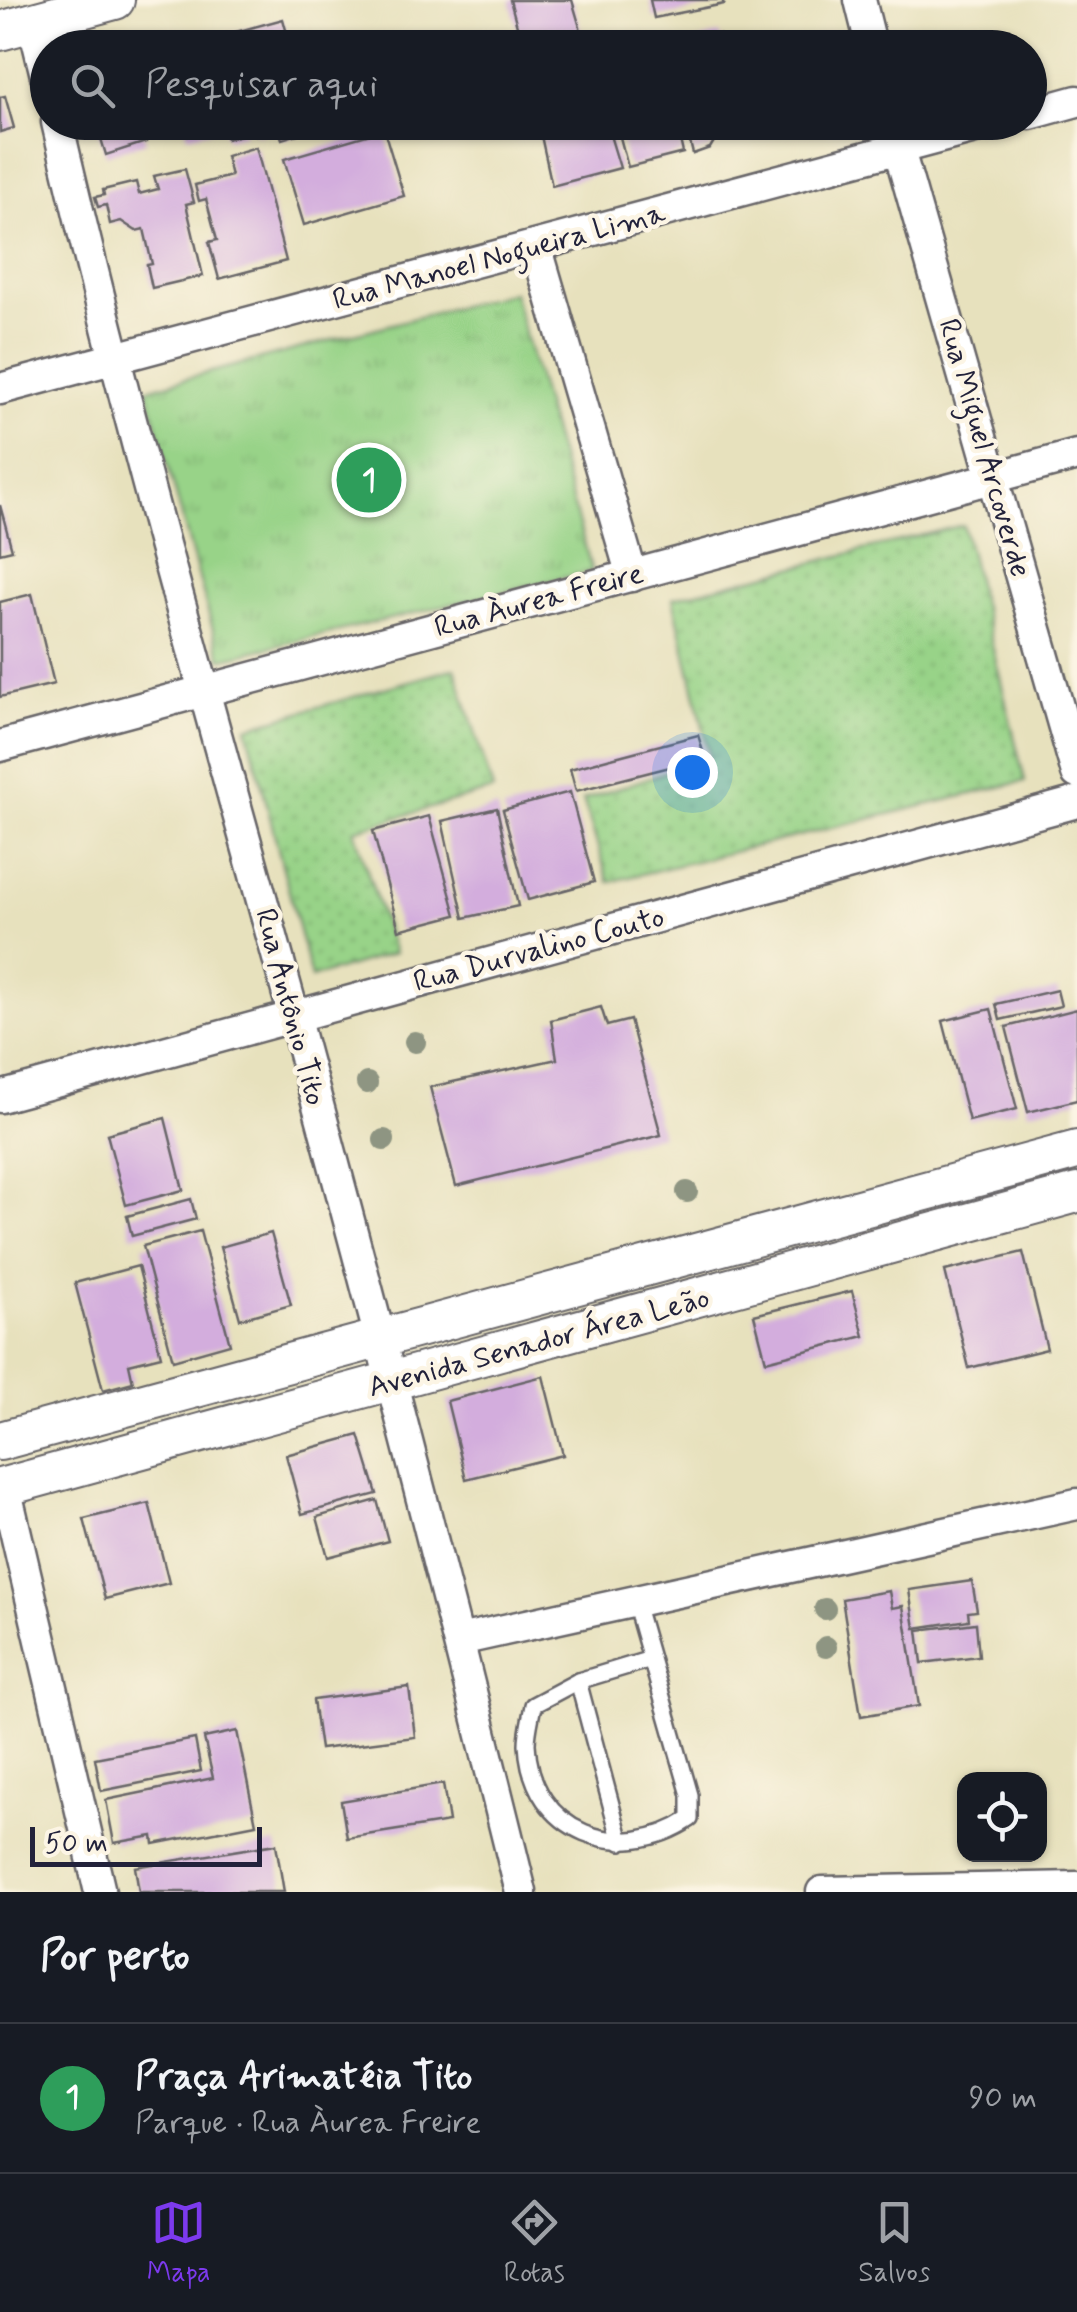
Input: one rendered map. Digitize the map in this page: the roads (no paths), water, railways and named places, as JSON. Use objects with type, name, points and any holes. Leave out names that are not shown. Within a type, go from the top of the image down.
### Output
[{"type":"street","points":[[30,52],[16,27],[116,0]]},
{"type":"street","points":[[860,0],[868,30]]},
{"type":"street","points":[[1047,109],[1077,101]]},
{"type":"street","name":"Rua Antônio Tito","points":[[60,140],[112,358],[294,1018],[459,1640],[521,1892]]},
{"type":"street","name":"Rua Manoel Nogueira Lima","points":[[0,389],[537,249],[882,140]]},
{"type":"street","name":"Rua Miguel Arcoverde","points":[[896,140],[1077,773]]},
{"type":"street","points":[[537,249],[632,576]]},
{"type":"street","name":"Rua Àurea Freire","points":[[0,746],[1077,456]]},
{"type":"street","name":"Rua Durvalino Couto","points":[[0,1098],[1077,802]]},
{"type":"street","name":"Avenida Senador Área Leão","points":[[0,1441],[1077,1150]]},
{"type":"street","name":"Avenida Senador Área Leão","points":[[3,1488],[1077,1193]]},
{"type":"street","points":[[3,1488],[100,1892]]},
{"type":"street","points":[[459,1640],[1077,1504]]},
{"type":"street","points":[[822,1892],[1077,1887]]},
{"type":"lane","points":[[634,1599],[690,1795],[690,1819],[670,1832],[621,1842],[580,1833],[556,1816],[535,1776],[527,1744],[533,1705],[578,1681],[650,1659]]},
{"type":"lane","points":[[578,1681],[621,1842]]},
{"type":"place","name":"Praça Arimatéia Tito","points":[[369,480]]}]
